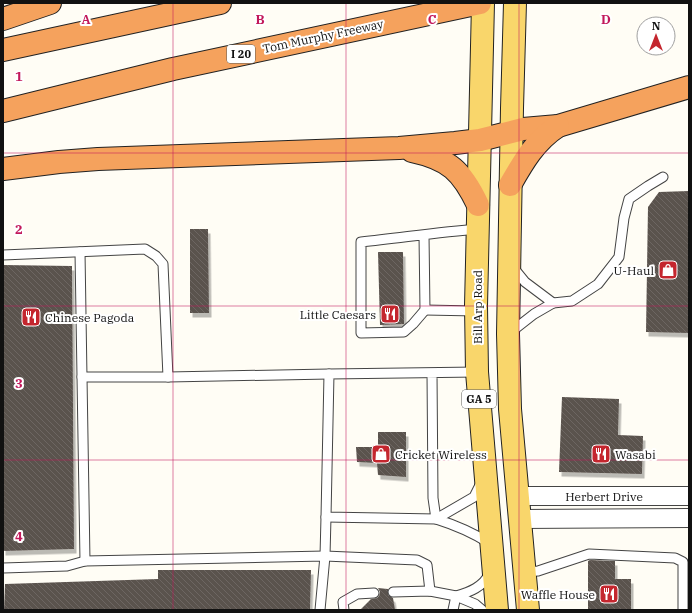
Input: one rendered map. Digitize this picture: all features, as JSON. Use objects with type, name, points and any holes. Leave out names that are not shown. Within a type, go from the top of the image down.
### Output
[{"type":"highway","points":[[3,19],[50,3]]},
{"type":"highway","points":[[3,50],[220,3]]},
{"type":"highway","name":"Tom Murphy Freeway","points":[[3,111],[173,69],[480,3]]},
{"type":"highway","points":[[3,169],[98,159],[399,148],[480,140],[512,132],[558,126],[689,87]]},
{"type":"highway","points":[[510,185],[527,155],[547,133],[558,126]]},
{"type":"highway","points":[[399,148],[427,154],[450,165],[468,184],[478,205]]},
{"type":"main road","name":"Bill Arp Road","points":[[483,3],[476,311],[477,372],[490,544],[497,610]]},
{"type":"main road","name":"GA 5","points":[[515,3],[508,334],[510,409],[528,610]]},
{"type":"street","name":"Herbert Drive","points":[[518,496],[689,496]]},
{"type":"street","name":"Herbert Drive","points":[[520,519],[689,518]]},
{"type":"lane","points":[[508,334],[534,314],[553,303],[572,301],[598,284],[619,257],[624,218],[629,199],[663,177]]},
{"type":"lane","points":[[424,236],[425,310],[404,332],[361,333],[361,242],[478,229]]},
{"type":"lane","points":[[3,255],[145,250],[156,256],[163,264],[168,377]]},
{"type":"lane","points":[[80,252],[85,561]]},
{"type":"lane","points":[[509,263],[525,282],[553,303]]},
{"type":"lane","points":[[425,310],[476,311]]},
{"type":"lane","points":[[82,377],[477,372]]},
{"type":"lane","points":[[432,373],[433,498],[436,519]]},
{"type":"lane","points":[[320,610],[325,556],[329,374]]},
{"type":"lane","points":[[436,519],[474,497],[485,477]]},
{"type":"lane","points":[[326,517],[436,519],[453,524],[476,535],[490,544]]},
{"type":"lane","points":[[525,572],[538,571],[589,554],[675,558],[683,562],[683,610]]},
{"type":"lane","points":[[3,568],[68,566],[85,561],[325,556],[417,560],[427,565],[430,591]]},
{"type":"lane","points":[[456,596],[473,591],[488,577],[493,568]]},
{"type":"lane","points":[[393,592],[430,591],[456,596],[475,604],[482,610]]},
{"type":"lane","points":[[344,610],[343,602],[357,594],[374,593]]},
{"type":"lane","points":[[453,610],[456,596]]},
{"type":"building","name":"U-Haul","points":[[689,191],[689,333],[646,332],[648,207],[659,192]]},
{"type":"building","points":[[190,229],[208,229],[209,313],[190,313]]},
{"type":"building","points":[[378,252],[403,252],[404,324],[380,325]]},
{"type":"building","points":[[3,265],[72,266],[74,549],[3,551]]},
{"type":"building","name":"Wasabi","points":[[562,397],[619,399],[618,435],[643,436],[642,474],[559,472]]},
{"type":"building","name":"Cricket Wireless","points":[[378,432],[406,432],[406,477],[378,475],[377,463],[357,462],[356,447],[378,447]]},
{"type":"building","name":"Waffle House","points":[[588,561],[615,561],[615,579],[631,579],[631,610],[588,610]]},
{"type":"building","points":[[158,570],[311,570],[310,610],[4,610],[5,584],[158,579]]},
{"type":"building","points":[[378,588],[388,589],[388,595],[393,598],[395,610],[360,610],[371,599],[379,596],[380,592]]},
{"type":"place","name":"U-Haul","points":[[668,270]]},
{"type":"place","name":"Little Caesars","points":[[390,314]]},
{"type":"place","name":"Chinese Pagoda","points":[[31,317]]},
{"type":"place","name":"Cricket Wireless","points":[[381,454]]},
{"type":"place","name":"Wasabi","points":[[601,454]]},
{"type":"place","name":"Waffle House","points":[[609,594]]}]
